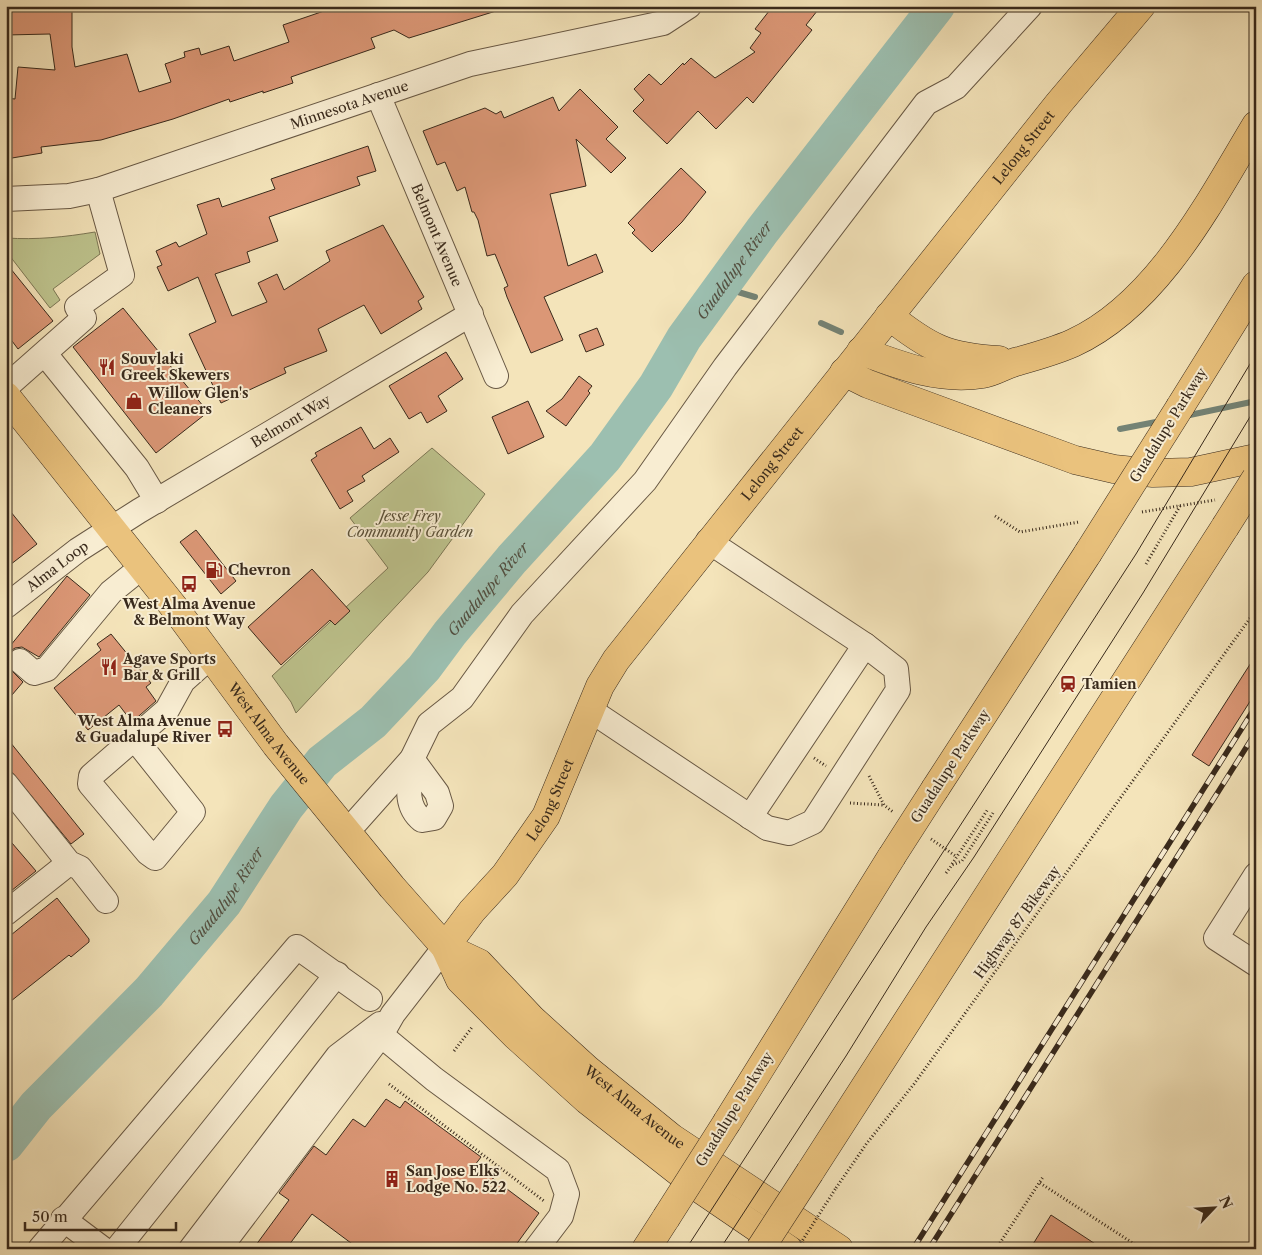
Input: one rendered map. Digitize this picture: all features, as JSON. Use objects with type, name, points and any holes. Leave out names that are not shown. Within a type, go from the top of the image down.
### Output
[{"type":"main road","name":"Lelong Street","points":[[445,947],[472,911],[505,875],[546,816],[590,710],[616,660],[708,541],[1059,103],[1142,6]]},
{"type":"main road","points":[[862,351],[917,371],[952,376],[985,374],[1016,361],[1045,354],[1074,343],[1121,311],[1146,287],[1190,231],[1256,125]]},
{"type":"main road","name":"Guadalupe Parkway","points":[[646,1249],[892,856],[1180,407],[1249,295],[1256,271]]},
{"type":"main road","points":[[889,316],[924,342],[945,353],[980,359],[1016,361]]},
{"type":"main road","points":[[844,372],[868,384],[1075,460],[1114,469],[1153,474],[1191,472],[1256,458]]},
{"type":"main road","name":"West Alma Avenue","points":[[6,396],[211,656],[276,745],[392,887],[445,947],[460,980],[516,1036],[587,1100],[703,1191],[788,1249]]},
{"type":"main road","points":[[760,1249],[1256,478]]},
{"type":"main road","name":"West Alma Avenue","points":[[445,947],[479,963],[532,1019],[587,1069],[672,1138],[839,1249]]},
{"type":"street","name":"Minnesota Avenue","points":[[6,199],[69,196],[98,190],[470,64],[663,23],[689,6]]},
{"type":"street","points":[[343,828],[412,759],[429,724],[462,698],[522,614],[646,481],[725,367],[926,103],[956,88],[1030,6]]},
{"type":"street","name":"Belmont Avenue","points":[[378,96],[496,376]]},
{"type":"street","points":[[6,387],[84,318],[76,307],[122,275],[98,190]]},
{"type":"street","name":"Belmont Way","points":[[112,529],[471,314]]},
{"type":"street","points":[[45,354],[137,468],[157,501]]},
{"type":"street","name":"Alma Loop","points":[[6,606],[78,550],[112,529]]},
{"type":"street","points":[[590,710],[768,828],[789,833],[812,822],[898,690],[896,669],[865,645],[771,585],[708,541]]},
{"type":"street","points":[[20,661],[34,673],[47,669],[111,592],[142,567]]},
{"type":"street","points":[[750,817],[865,645]]},
{"type":"street","points":[[135,740],[193,812],[155,858],[148,853],[90,784],[91,776],[135,740],[167,710],[183,681],[211,656]]},
{"type":"street","points":[[6,784],[70,863],[80,868],[106,901]]},
{"type":"street","points":[[6,913],[70,863]]},
{"type":"street","points":[[1256,875],[1216,938],[1256,964]]},
{"type":"street","points":[[40,1249],[298,947],[370,999]]},
{"type":"street","points":[[219,1249],[382,1035],[393,1014],[445,947]]},
{"type":"street","points":[[117,1249],[337,974]]},
{"type":"street","points":[[190,1249],[338,1056],[393,1014]]},
{"type":"street","points":[[382,1035],[434,1079],[558,1170],[567,1194],[561,1216],[536,1249]]},
{"type":"street","points":[[64,1219],[103,1249]]},
{"type":"path","points":[[1146,564],[1181,505]]},
{"type":"path","name":"Highway 87 Bikeway","points":[[797,1249],[867,1143],[914,1084],[1256,610]]},
{"type":"path","points":[[796,748],[841,778]]},
{"type":"path","points":[[846,803],[884,805]]},
{"type":"path","points":[[988,809],[946,873],[952,865],[962,861],[993,813]]},
{"type":"path","points":[[454,1051],[475,1024]]},
{"type":"path","points":[[389,1084],[547,1203]]},
{"type":"path","points":[[996,1249],[1043,1177]]},
{"type":"path","points":[[1040,1182],[1142,1249]]},
{"type":"green space","points":[[95,232],[100,254],[53,289],[60,300],[50,308],[6,251],[6,238],[51,238]]},
{"type":"green space","name":"Jesse Frey Community Garden","points":[[432,448],[485,494],[428,572],[296,713],[291,702],[272,676],[388,568],[350,518]]},
{"type":"building","points":[[6,6],[72,6],[72,47],[75,67],[127,54],[139,92],[171,82],[165,64],[185,57],[184,52],[199,48],[201,55],[229,46],[234,61],[289,42],[283,25],[324,11],[323,6],[495,6],[496,11],[409,38],[394,30],[371,38],[375,48],[291,77],[293,83],[263,93],[263,91],[230,102],[229,99],[173,119],[101,140],[41,147],[42,153],[6,159],[6,98],[15,99],[18,67],[55,70],[50,34],[6,35]]},
{"type":"building","points":[[773,6],[821,6],[806,25],[812,30],[753,103],[747,97],[716,129],[698,111],[667,144],[633,111],[644,100],[634,89],[649,74],[661,85],[683,63],[684,65],[691,58],[715,78],[755,52],[750,48],[761,33],[755,29]]},
{"type":"building","points":[[580,89],[618,127],[606,139],[626,158],[611,173],[576,139],[586,186],[550,194],[568,266],[596,254],[603,272],[544,297],[563,340],[531,353],[507,297],[504,288],[508,286],[495,254],[487,256],[478,220],[474,212],[472,212],[465,187],[457,191],[445,162],[437,165],[423,131],[485,108],[496,114],[501,111],[504,118],[553,97],[559,111]]},
{"type":"building","points":[[368,146],[376,171],[357,177],[360,185],[269,217],[278,241],[247,252],[250,262],[215,274],[232,316],[267,302],[258,283],[277,274],[284,290],[330,261],[326,251],[383,225],[424,297],[418,301],[422,309],[381,334],[364,305],[318,329],[327,351],[284,368],[286,373],[221,403],[189,334],[216,322],[198,277],[168,291],[157,267],[162,265],[156,251],[176,242],[179,247],[207,234],[197,205],[219,198],[222,207],[275,189],[271,179]]},
{"type":"building","points":[[681,168],[706,192],[682,222],[652,252],[632,233],[635,230],[628,223]]},
{"type":"building","points":[[6,263],[53,321],[18,349],[6,333]]},
{"type":"building","points":[[123,308],[208,412],[156,453],[73,347]]},
{"type":"building","points":[[597,328],[604,345],[586,352],[579,335]]},
{"type":"building","points":[[446,352],[463,379],[438,396],[447,411],[427,423],[421,412],[409,419],[389,386]]},
{"type":"building","points":[[579,376],[592,386],[588,391],[590,393],[566,426],[546,411],[562,399]]},
{"type":"building","points":[[528,401],[544,437],[508,454],[492,417]]},
{"type":"building","points":[[361,427],[374,449],[390,438],[399,452],[362,476],[365,481],[347,491],[353,501],[340,509],[311,460],[317,456],[315,453]]},
{"type":"building","points":[[6,506],[37,544],[6,568]]},
{"type":"building","name":"Chevron","points":[[196,530],[236,581],[221,594],[180,542]]},
{"type":"building","points":[[312,569],[350,611],[335,625],[330,620],[281,665],[248,627]]},
{"type":"building","points":[[67,576],[90,595],[39,657],[22,647],[15,648],[9,652],[6,659],[6,651]]},
{"type":"building","name":"Agave Sports Bar & Grill","points":[[111,634],[151,683],[146,687],[156,701],[132,722],[119,705],[88,730],[54,688],[101,650],[97,644]]},
{"type":"building","points":[[1256,655],[1256,692],[1209,766],[1192,755]]},
{"type":"building","points":[[6,659],[7,666],[23,682],[6,702]]},
{"type":"building","points":[[6,737],[84,834],[71,844],[6,765]]},
{"type":"building","points":[[6,836],[36,871],[6,895]]},
{"type":"building","points":[[57,898],[89,939],[89,942],[71,957],[69,955],[6,1005],[6,939]]},
{"type":"building","name":"San Jose Elks Lodge No. 522","points":[[386,1099],[400,1108],[405,1101],[481,1157],[475,1165],[539,1213],[513,1249],[359,1249],[312,1214],[286,1249],[253,1249],[289,1200],[279,1193],[314,1146],[326,1155],[353,1119],[365,1127]]},
{"type":"building","points":[[1051,1215],[1103,1249],[1030,1249]]},
{"type":"waterway","name":"Guadalupe River","points":[[6,1144],[36,1106],[149,992],[224,903],[286,807],[322,762],[373,722],[424,668],[450,633],[512,559],[605,457],[656,386],[684,338],[762,231],[937,6]]},
{"type":"waterway","points":[[721,287],[755,297]]},
{"type":"waterway","points":[[821,323],[841,332]]},
{"type":"waterway","points":[[1185,416],[1256,401]]},
{"type":"waterway","points":[[1120,429],[1161,421]]},
{"type":"tram line","points":[[686,1249],[1136,554],[1256,354]]},
{"type":"tram line","points":[[720,1249],[1143,593],[1256,407]]},
{"type":"railway","points":[[913,1249],[1256,706]]},
{"type":"railway","points":[[929,1249],[1256,732]]},
{"type":"place","name":"Souvlaki Greek Skewers","points":[[107,367]]},
{"type":"place","name":"Willow Glen's Cleaners","points":[[134,401]]},
{"type":"place","name":"Chevron","points":[[214,570]]},
{"type":"place","name":"West Alma Avenue & Belmont Way","points":[[189,584]]},
{"type":"place","name":"Agave Sports Bar & Grill","points":[[109,667]]},
{"type":"place","name":"Tamien","points":[[1068,684]]},
{"type":"place","name":"West Alma Avenue & Guadalupe River","points":[[225,729]]},
{"type":"place","name":"San Jose Elks Lodge No. 522","points":[[392,1179]]}]
